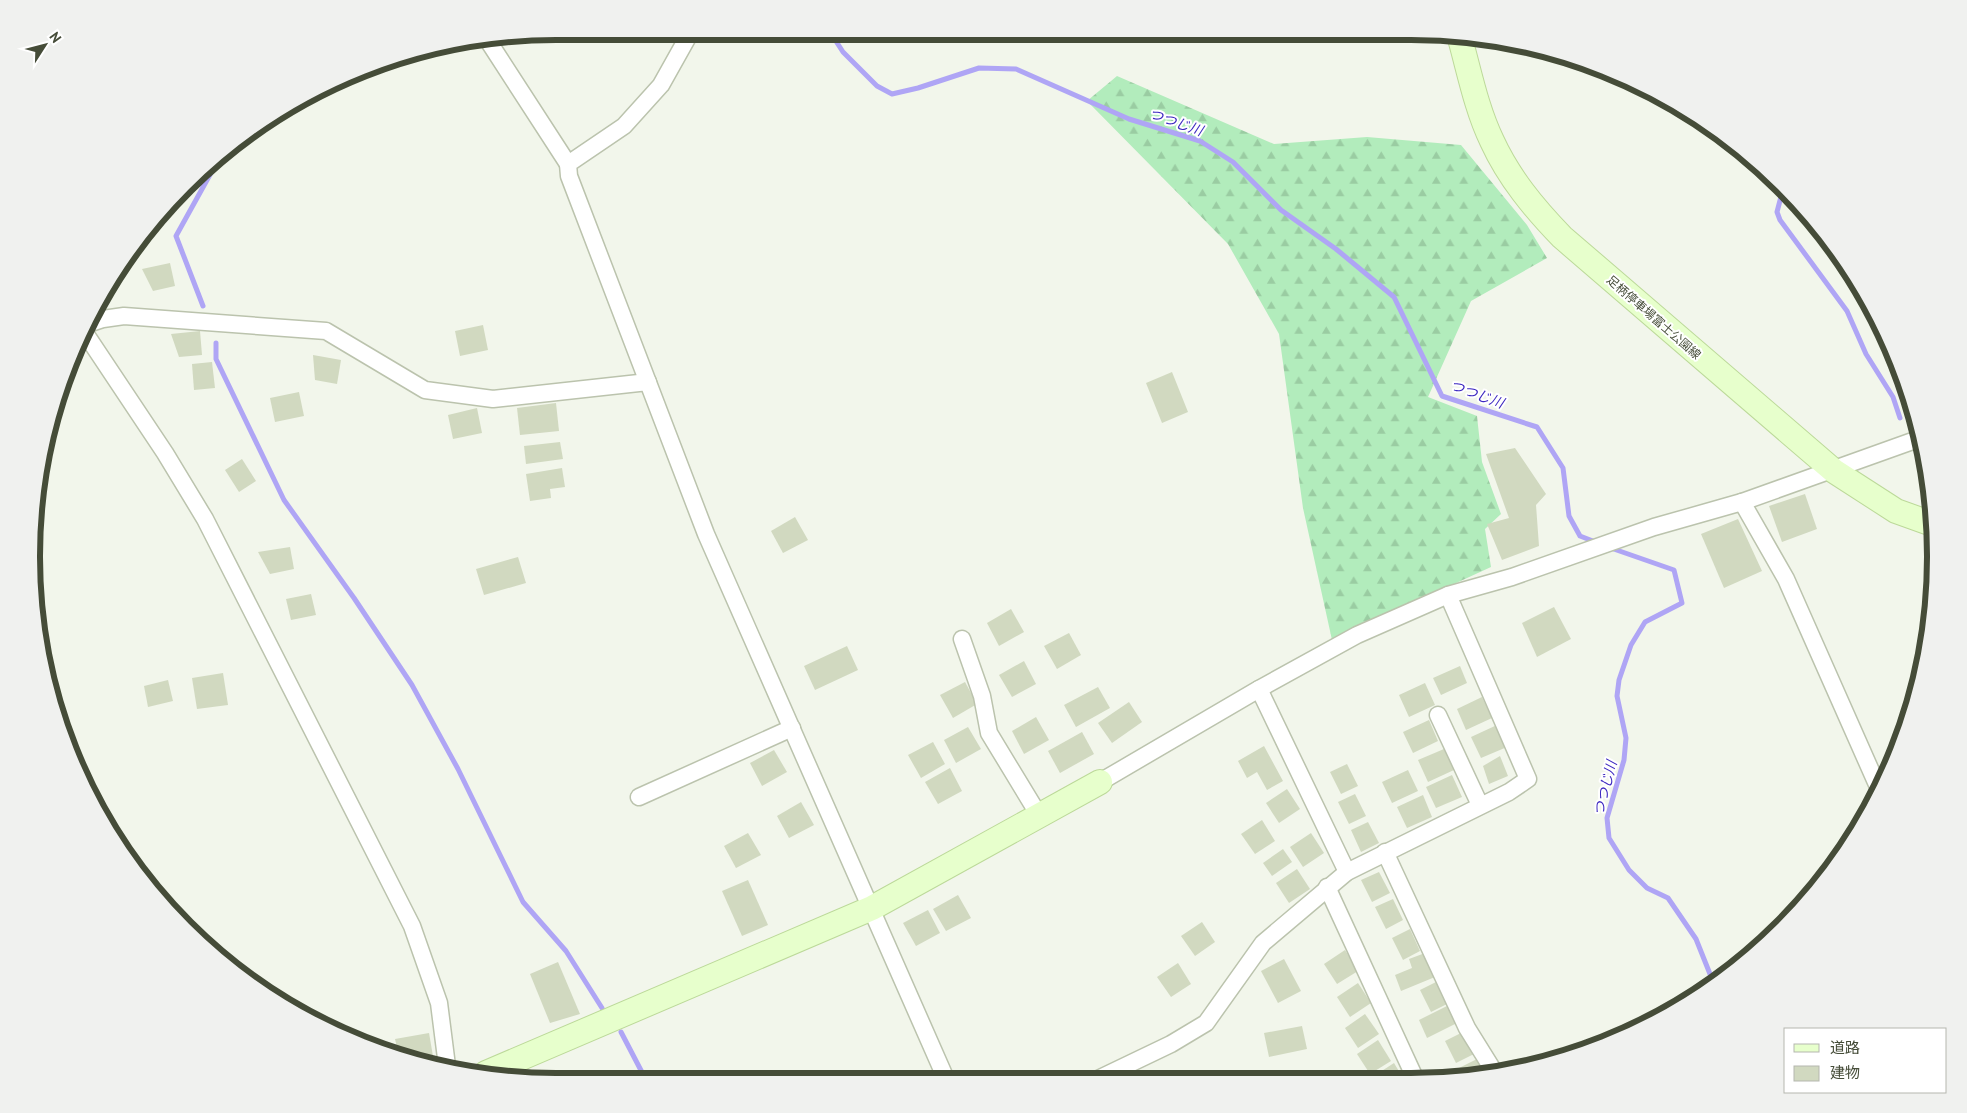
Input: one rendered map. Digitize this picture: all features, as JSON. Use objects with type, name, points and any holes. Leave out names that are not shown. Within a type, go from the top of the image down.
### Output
[{"type":"main road","name":"足柄停車場富士公園線","points":[[1461,43],[1492,140],[1512,177],[1534,208],[1562,237],[1834,471],[1896,511],[1926,522]]},
{"type":"main road","points":[[494,1069],[872,908],[1040,817],[1100,782]]},
{"type":"street","points":[[568,164],[624,126],[661,85],[686,40]]},
{"type":"street","points":[[490,44],[568,164],[569,176],[574,190],[706,534],[943,1073]]},
{"type":"street","points":[[97,321],[124,316],[326,330],[425,390],[493,399],[648,382]]},
{"type":"street","points":[[88,338],[165,453],[205,519],[412,926],[439,1003],[445,1060]]},
{"type":"street","points":[[1100,782],[1259,689],[1357,635],[1448,595],[1594,549],[1625,536],[1742,502],[1834,471],[1913,441]]},
{"type":"street","points":[[1742,502],[1786,580],[1876,781]]},
{"type":"street","points":[[1111,1073],[1171,1044],[1206,1022],[1263,943],[1347,872],[1509,792],[1528,779],[1448,595]]},
{"type":"street","points":[[962,639],[982,696],[989,733],[1040,817]]},
{"type":"street","points":[[1259,689],[1347,872]]},
{"type":"street","points":[[1438,715],[1480,806]]},
{"type":"street","points":[[639,797],[792,728]]},
{"type":"street","points":[[1385,852],[1468,1028],[1491,1067]]},
{"type":"street","points":[[1327,887],[1413,1073]]},
{"type":"green space","points":[[1117,76],[1274,144],[1367,137],[1461,145],[1527,225],[1547,258],[1471,301],[1428,397],[1477,416],[1482,462],[1501,514],[1485,529],[1491,567],[1332,640],[1303,508],[1279,334],[1228,244],[1087,101]]},
{"type":"building","points":[[170,263],[175,286],[153,291],[142,269]]},
{"type":"building","points":[[483,325],[488,350],[460,356],[455,331]]},
{"type":"building","points":[[200,331],[202,355],[179,357],[171,334]]},
{"type":"building","points":[[313,355],[341,360],[337,384],[315,380]]},
{"type":"building","points":[[212,362],[215,388],[194,390],[192,364]]},
{"type":"building","points":[[1172,372],[1188,412],[1162,423],[1146,383]]},
{"type":"building","points":[[299,392],[304,416],[275,422],[270,398]]},
{"type":"building","points":[[556,403],[559,431],[520,435],[517,408]]},
{"type":"building","points":[[477,408],[482,433],[453,439],[448,415]]},
{"type":"building","points":[[560,442],[563,459],[526,464],[524,446]]},
{"type":"building","points":[[1515,448],[1546,494],[1536,505],[1539,546],[1502,560],[1487,524],[1509,518],[1486,454]]},
{"type":"building","points":[[242,459],[256,481],[239,492],[225,470]]},
{"type":"building","points":[[562,468],[565,487],[550,489],[551,498],[530,501],[526,474]]},
{"type":"building","points":[[1805,494],[1817,529],[1782,542],[1769,506]]},
{"type":"building","points":[[795,517],[808,540],[783,553],[771,531]]},
{"type":"building","points":[[1738,519],[1762,571],[1724,588],[1701,534]]},
{"type":"building","points":[[290,547],[294,569],[270,574],[258,552]]},
{"type":"building","points":[[518,557],[526,583],[484,595],[476,569]]},
{"type":"building","points":[[311,594],[316,615],[291,620],[286,599]]},
{"type":"building","points":[[1554,607],[1571,639],[1537,657],[1522,623]]},
{"type":"building","points":[[1011,609],[1024,632],[999,646],[987,623]]},
{"type":"building","points":[[1069,633],[1081,655],[1057,669],[1044,646]]},
{"type":"building","points":[[847,646],[858,670],[815,690],[804,666]]},
{"type":"building","points":[[1024,661],[1036,684],[1012,697],[999,675]]},
{"type":"building","points":[[1460,666],[1467,683],[1441,695],[1433,678]]},
{"type":"building","points":[[223,673],[228,705],[197,709],[192,678]]},
{"type":"building","points":[[168,680],[173,701],[148,707],[144,686]]},
{"type":"building","points":[[965,682],[977,704],[953,718],[940,695]]},
{"type":"building","points":[[1425,683],[1435,705],[1409,717],[1399,695]]},
{"type":"building","points":[[1098,687],[1110,708],[1076,727],[1064,705]]},
{"type":"building","points":[[1482,697],[1492,718],[1466,730],[1457,709]]},
{"type":"building","points":[[1129,702],[1142,722],[1112,743],[1098,723]]},
{"type":"building","points":[[1036,717],[1049,740],[1024,754],[1012,731]]},
{"type":"building","points":[[1429,720],[1438,741],[1413,753],[1403,732]]},
{"type":"building","points":[[1497,725],[1507,747],[1481,758],[1471,737]]},
{"type":"building","points":[[968,727],[981,749],[956,763],[944,740]]},
{"type":"building","points":[[1082,732],[1094,754],[1060,773],[1048,751]]},
{"type":"building","points":[[933,742],[945,764],[921,778],[908,755]]},
{"type":"building","points":[[1264,746],[1283,781],[1267,790],[1257,772],[1247,778],[1238,761]]},
{"type":"building","points":[[1444,749],[1454,770],[1428,782],[1418,760]]},
{"type":"building","points":[[774,750],[787,772],[762,786],[750,763]]},
{"type":"building","points":[[1500,756],[1508,776],[1489,784],[1483,766]]},
{"type":"building","points":[[1347,764],[1358,786],[1341,794],[1330,772]]},
{"type":"building","points":[[950,768],[962,791],[938,804],[925,782]]},
{"type":"building","points":[[1408,770],[1418,791],[1392,803],[1382,782]]},
{"type":"building","points":[[1452,775],[1462,797],[1436,808],[1426,787]]},
{"type":"building","points":[[1287,789],[1300,809],[1279,823],[1266,803]]},
{"type":"building","points":[[1355,794],[1366,816],[1349,824],[1338,802]]},
{"type":"building","points":[[1423,795],[1432,817],[1407,828],[1397,807]]},
{"type":"building","points":[[801,802],[814,825],[789,838],[777,816]]},
{"type":"building","points":[[1262,820],[1275,841],[1255,854],[1241,834]]},
{"type":"building","points":[[1368,822],[1379,843],[1361,852],[1351,830]]},
{"type":"building","points":[[748,833],[761,855],[736,868],[724,846]]},
{"type":"building","points":[[1311,833],[1324,853],[1303,867],[1290,847]]},
{"type":"building","points":[[1283,849],[1292,862],[1272,876],[1263,863]]},
{"type":"building","points":[[1297,869],[1310,889],[1289,903],[1276,883]]},
{"type":"building","points":[[1379,872],[1390,893],[1372,902],[1361,880]]},
{"type":"building","points":[[748,880],[768,925],[742,936],[722,891]]},
{"type":"building","points":[[958,895],[971,918],[946,931],[933,909]]},
{"type":"building","points":[[1393,899],[1403,920],[1386,929],[1375,907]]},
{"type":"building","points":[[928,910],[940,933],[916,946],[903,923]]},
{"type":"building","points":[[1202,922],[1215,942],[1195,956],[1181,936]]},
{"type":"building","points":[[1410,929],[1420,951],[1403,960],[1392,938]]},
{"type":"building","points":[[1345,950],[1358,971],[1337,984],[1324,964]]},
{"type":"building","points":[[1425,953],[1435,977],[1401,991],[1395,975],[1412,968],[1409,959]]},
{"type":"building","points":[[1284,959],[1301,991],[1278,1003],[1261,971]]},
{"type":"building","points":[[558,962],[580,1014],[550,1023],[530,974]]},
{"type":"building","points":[[1178,963],[1191,984],[1171,997],[1157,977]]},
{"type":"building","points":[[1438,981],[1449,1003],[1431,1012],[1420,990]]},
{"type":"building","points":[[1358,983],[1371,1003],[1350,1017],[1337,997]]},
{"type":"building","points":[[1451,1004],[1459,1022],[1427,1038],[1419,1020]]},
{"type":"building","points":[[1365,1014],[1379,1034],[1358,1048],[1345,1028]]},
{"type":"building","points":[[1302,1026],[1307,1049],[1269,1057],[1264,1033]]},
{"type":"building","points":[[1463,1032],[1474,1054],[1456,1063],[1445,1041]]},
{"type":"building","points":[[429,1033],[433,1057],[397,1048],[395,1039]]},
{"type":"building","points":[[1378,1040],[1391,1061],[1369,1073],[1357,1054]]},
{"type":"building","points":[[1477,1059],[1481,1068],[1460,1071],[1459,1068]]},
{"type":"building","points":[[1394,1063],[1400,1073],[1379,1073]]},
{"type":"waterway","name":"つつじ川","points":[[835,40],[843,52],[877,86],[892,94],[918,88],[979,68],[1016,69],[1129,119],[1200,141],[1233,162],[1281,210],[1336,249],[1394,297],[1442,396],[1537,427],[1563,468],[1569,516],[1580,536],[1598,543]]},
{"type":"waterway","points":[[203,306],[176,236],[211,172]]},
{"type":"waterway","points":[[1781,196],[1777,212],[1780,220],[1847,311],[1866,354],[1893,397],[1900,418]]},
{"type":"waterway","points":[[216,343],[216,359],[284,500],[354,598],[412,685],[458,769],[523,902],[566,951],[602,1008]]},
{"type":"waterway","name":"つつじ川","points":[[1608,547],[1674,570],[1682,603],[1645,622],[1631,645],[1619,680],[1617,696],[1626,738],[1624,760],[1607,818],[1609,838],[1629,870],[1647,888],[1668,898],[1696,939],[1711,976]]},
{"type":"waterway","points":[[621,1032],[642,1073]]}]
